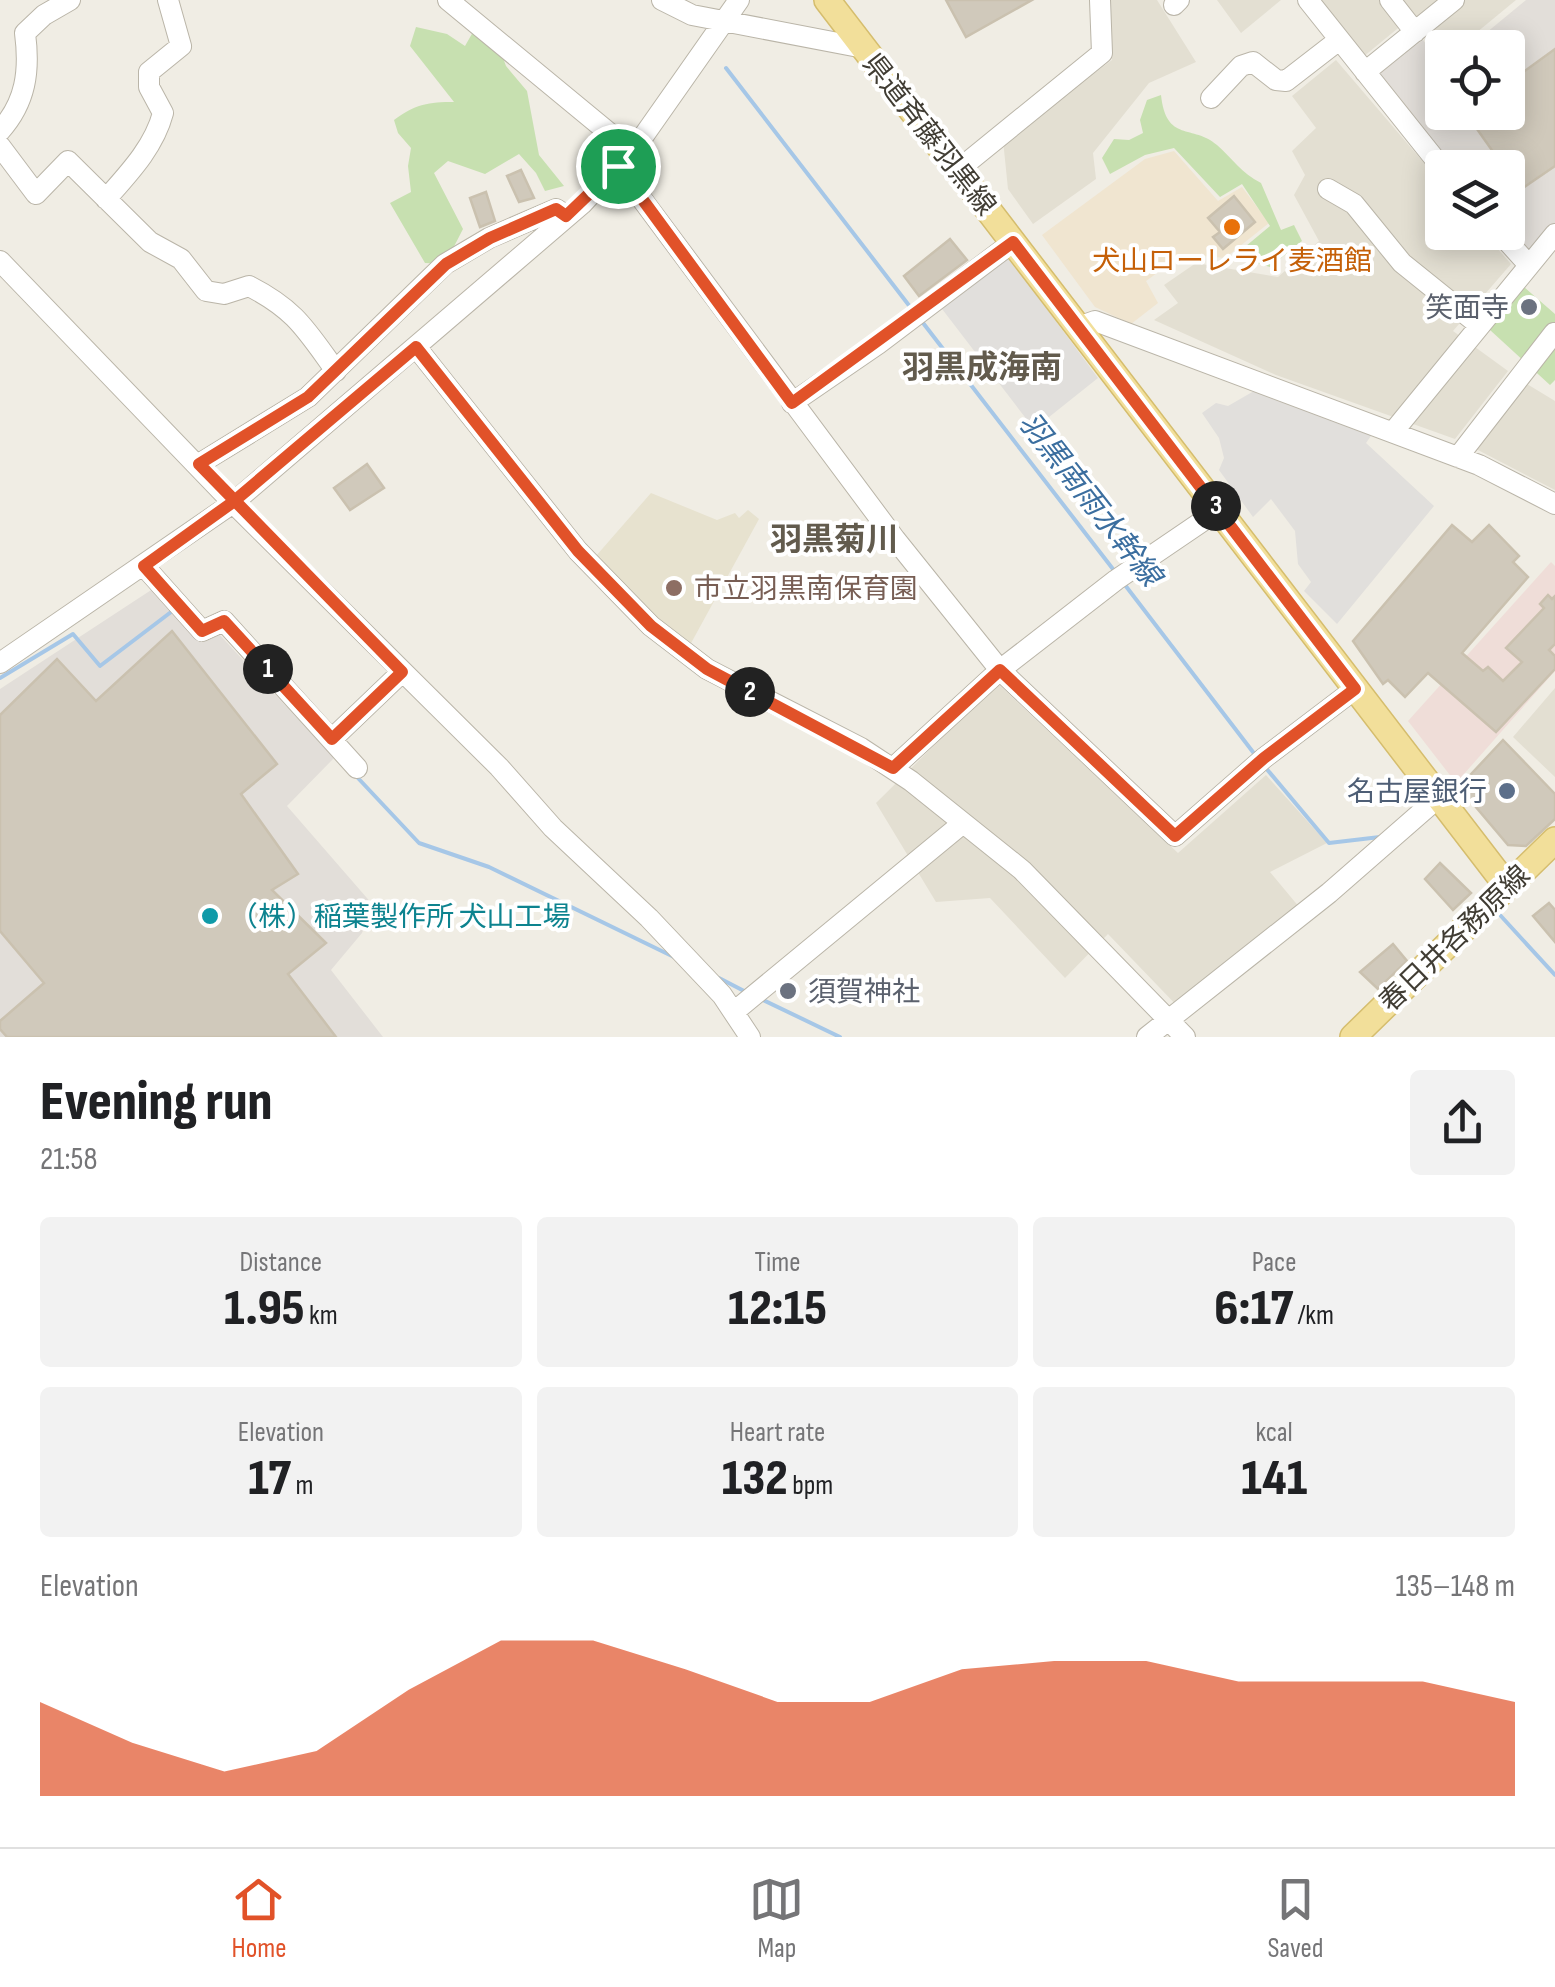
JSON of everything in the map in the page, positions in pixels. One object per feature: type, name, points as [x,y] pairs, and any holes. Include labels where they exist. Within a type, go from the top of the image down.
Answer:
[{"type":"main road","name":"県道斉藤羽黒線","points":[[827,0],[1508,886]]},
{"type":"main road","name":"春日井各務原線","points":[[1353,1037],[1555,840]]},
{"type":"street","points":[[0,132],[17,107],[26,84],[25,33],[44,15],[70,0]]},
{"type":"street","points":[[106,199],[135,166],[158,130],[162,113],[149,88],[149,72],[181,46],[168,0]]},
{"type":"street","points":[[448,0],[625,159],[792,403],[1000,670],[1175,836],[1260,762],[1355,689]]},
{"type":"street","points":[[662,0],[692,16],[864,48]]},
{"type":"street","points":[[0,663],[233,502],[566,216],[625,159],[740,0]]},
{"type":"street","points":[[958,170],[1102,53],[1100,0]]},
{"type":"street","points":[[1308,0],[1428,150]]},
{"type":"street","points":[[1390,0],[1415,32]]},
{"type":"street","points":[[1365,72],[1454,0]]},
{"type":"street","points":[[1211,98],[1240,66],[1253,62],[1276,80],[1286,81],[1339,40]]},
{"type":"street","points":[[0,146],[36,194],[68,161],[150,242],[181,259],[206,291],[224,294],[249,286],[283,304],[336,372]]},
{"type":"street","points":[[1328,189],[1354,204],[1402,263],[1479,325]]},
{"type":"street","points":[[199,464],[308,397],[446,264],[490,238],[556,209],[566,216]]},
{"type":"street","points":[[1393,432],[1527,263],[1555,234]]},
{"type":"street","points":[[792,403],[1013,242]]},
{"type":"street","points":[[1516,250],[1527,263]]},
{"type":"street","points":[[0,261],[233,502],[499,767],[553,828],[649,918],[735,1011],[750,1037]]},
{"type":"street","points":[[1078,327],[1094,321],[1458,457],[1555,504]]},
{"type":"street","points":[[1458,457],[1554,333]]},
{"type":"street","points":[[416,347],[578,551],[651,626],[707,669],[893,768],[1022,870],[1185,1037]]},
{"type":"street","points":[[893,768],[1000,670],[1120,577],[1219,510]]},
{"type":"street","points":[[144,566],[202,631],[224,621],[357,768]]},
{"type":"street","points":[[332,739],[402,672]]},
{"type":"street","points":[[1147,1037],[1329,893],[1439,797]]},
{"type":"street","points":[[735,1011],[963,822]]},
{"type":"shaded area","points":[[1110,0],[1157,0],[1196,62],[1149,83],[1093,153],[1096,179],[1033,224],[1008,189],[1003,140],[1112,60]]},
{"type":"shaded area","points":[[1217,0],[1281,0],[1241,33]]},
{"type":"shaded area","points":[[1319,0],[1516,0],[1480,30],[1425,30],[1414,15],[1363,57]]},
{"type":"shaded area","points":[[1526,0],[1555,0],[1555,227],[1534,249],[1525,250],[1525,150],[1437,150],[1379,71],[1423,40],[1425,130],[1525,130],[1525,30],[1490,30]]},
{"type":"shaded area","points":[[1336,60],[1425,164],[1425,250],[1499,250],[1511,264],[1453,331],[1508,371],[1455,439],[1276,375],[1154,320],[1178,303],[1164,285],[1196,263],[1278,277],[1319,241],[1294,195],[1305,175],[1292,151],[1316,128],[1292,96]]},
{"type":"shaded area","points":[[1174,151],[1218,201],[1242,187],[1269,223],[1225,258],[1183,254],[1146,281],[1158,303],[1131,324],[1095,307],[1042,235],[1145,159]]},
{"type":"shaded area","points":[[1007,255],[1098,378],[1034,429],[939,305]]},
{"type":"shaded area","points":[[1527,384],[1555,401],[1555,490],[1476,449]]},
{"type":"shaded area","points":[[1254,391],[1373,433],[1366,443],[1434,506],[1337,624],[1304,591],[1311,582],[1298,564],[1295,531],[1271,499],[1253,517],[1219,470],[1224,458],[1219,438],[1202,413],[1216,403],[1228,406]]},
{"type":"shaded area","name":"市立羽黒南保育園","points":[[651,493],[717,520],[735,513],[739,518],[748,510],[759,519],[690,645],[659,620],[596,556]]},
{"type":"shaded area","points":[[1551,562],[1555,566],[1555,671],[1456,783],[1408,721]]},
{"type":"shaded area","points":[[168,579],[334,758],[287,806],[373,905],[362,933],[331,970],[383,1037],[0,1037],[0,689]]},
{"type":"shaded area","points":[[997,683],[1178,853],[1266,775],[1327,843],[1270,872],[1305,914],[1183,1012],[1108,934],[1065,978],[990,898],[936,902],[876,803]]},
{"type":"shaded area","points":[[1555,688],[1555,777],[1513,737]]},
{"type":"green space","points":[[477,25],[495,36],[506,66],[527,91],[539,155],[564,186],[545,191],[519,154],[485,174],[448,161],[434,173],[463,229],[445,264],[425,263],[390,203],[411,192],[411,148],[398,133],[394,120],[422,105],[454,102],[410,46],[416,27],[447,34],[465,46]]},
{"type":"green space","points":[[1161,95],[1168,120],[1217,145],[1261,183],[1281,230],[1294,225],[1302,241],[1270,267],[1234,256],[1270,226],[1242,184],[1220,197],[1174,148],[1145,155],[1110,174],[1102,158],[1114,139],[1129,140],[1143,133],[1140,120],[1147,100]]},
{"type":"green space","name":"笑面寺","points":[[1524,287],[1555,314],[1555,380],[1550,385],[1490,330]]},
{"type":"building","points":[[946,0],[1032,0],[966,37]]},
{"type":"building","points":[[1555,49],[1555,166],[1525,187],[1525,150],[1492,150],[1478,130],[1525,130],[1525,71]]},
{"type":"building","points":[[521,170],[534,198],[519,202],[507,176]]},
{"type":"building","points":[[486,192],[495,221],[480,227],[470,198]]},
{"type":"building","name":"犬山ローレライ麦酒館","points":[[1234,196],[1255,222],[1223,249],[1213,237],[1220,232],[1208,218]]},
{"type":"building","points":[[950,239],[967,260],[919,296],[904,276]]},
{"type":"building","points":[[367,464],[384,488],[350,510],[334,488]]},
{"type":"building","points":[[1452,525],[1472,542],[1489,525],[1519,556],[1513,562],[1528,577],[1462,653],[1483,671],[1488,667],[1503,681],[1522,662],[1506,648],[1544,608],[1540,604],[1548,595],[1552,599],[1555,596],[1555,644],[1549,650],[1555,656],[1555,669],[1496,732],[1428,673],[1405,697],[1388,680],[1383,684],[1353,641]]},
{"type":"building","points":[[172,631],[277,764],[241,794],[298,874],[272,890],[326,943],[288,974],[336,1037],[7,1037],[0,1029],[0,1021],[44,983],[0,931],[0,715],[57,659],[96,701]]},
{"type":"building","name":"名古屋銀行","points":[[1503,740],[1555,794],[1555,819],[1526,846],[1508,845],[1459,787]]},
{"type":"building","points":[[1440,863],[1471,893],[1453,910],[1425,879]]},
{"type":"building","points":[[1549,903],[1555,910],[1555,942],[1533,916]]},
{"type":"building","points":[[1393,944],[1407,961],[1378,989],[1360,972]]},
{"type":"waterway","name":"羽黒南雨水幹線","points":[[726,68],[911,308]]},
{"type":"waterway","name":"羽黒南雨水幹線","points":[[920,319],[1116,573]]},
{"type":"waterway","name":"羽黒南雨水幹線","points":[[1125,585],[1256,756]]},
{"type":"waterway","points":[[0,678],[73,634],[100,666],[175,609]]},
{"type":"waterway","name":"羽黒南雨水幹線","points":[[1265,767],[1329,843],[1380,837]]},
{"type":"waterway","points":[[357,777],[419,843],[489,867],[674,957]]},
{"type":"waterway","name":"羽黒南雨水幹線","points":[[1500,915],[1555,975]]},
{"type":"waterway","points":[[719,978],[746,992]]},
{"type":"waterway","points":[[759,998],[840,1037]]},
{"type":"place","name":"犬山ローレライ麦酒館","points":[[1232,227]]},
{"type":"place","name":"笑面寺","points":[[1529,307]]},
{"type":"place","name":"市立羽黒南保育園","points":[[674,588]]},
{"type":"place","name":"名古屋銀行","points":[[1507,791]]},
{"type":"place","name":"（株）稲葉製作所 犬山工場","points":[[210,916]]},
{"type":"place","name":"須賀神社","points":[[788,991]]},
{"type":"district","name":"羽黒成海南","points":[[982,367]]},
{"type":"district","name":"羽黒菊川","points":[[834,539]]},
{"type":"route","points":[[618,166],[566,216],[556,209],[458,255],[308,397],[199,464],[233,502],[402,672],[332,739],[224,621],[202,631],[144,566],[233,502],[416,347],[578,551],[651,626],[707,669],[893,768],[1000,670],[1073,735],[1175,836],[1264,758],[1355,689],[1013,242],[792,403],[618,166]]}]
